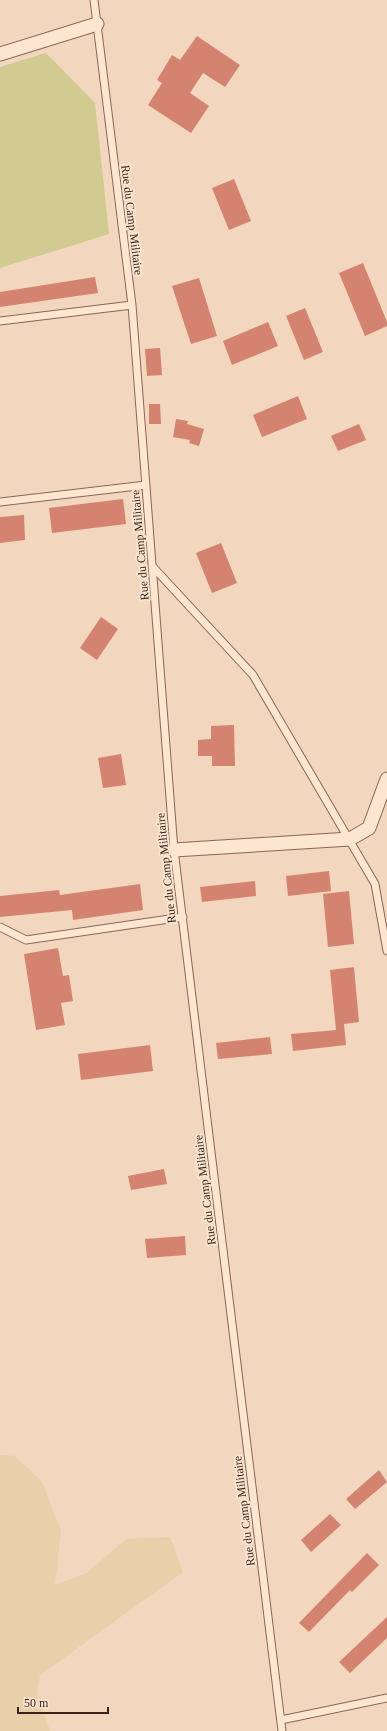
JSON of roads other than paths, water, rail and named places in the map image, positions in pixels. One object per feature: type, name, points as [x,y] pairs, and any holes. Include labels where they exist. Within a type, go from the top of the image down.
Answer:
[{"type":"street","points":[[0,54],[97,24]]},
{"type":"street","points":[[174,850],[350,839],[369,828],[387,779]]},
{"type":"lane","name":"Rue du Camp Militaire","points":[[94,0],[132,304],[174,850],[282,1731]]},
{"type":"lane","points":[[0,321],[132,304]]},
{"type":"lane","points":[[0,502],[146,484]]},
{"type":"lane","points":[[152,567],[253,675],[375,884],[387,951]]},
{"type":"lane","points":[[0,927],[26,940],[183,917]]},
{"type":"lane","points":[[281,1720],[387,1698]]}]
